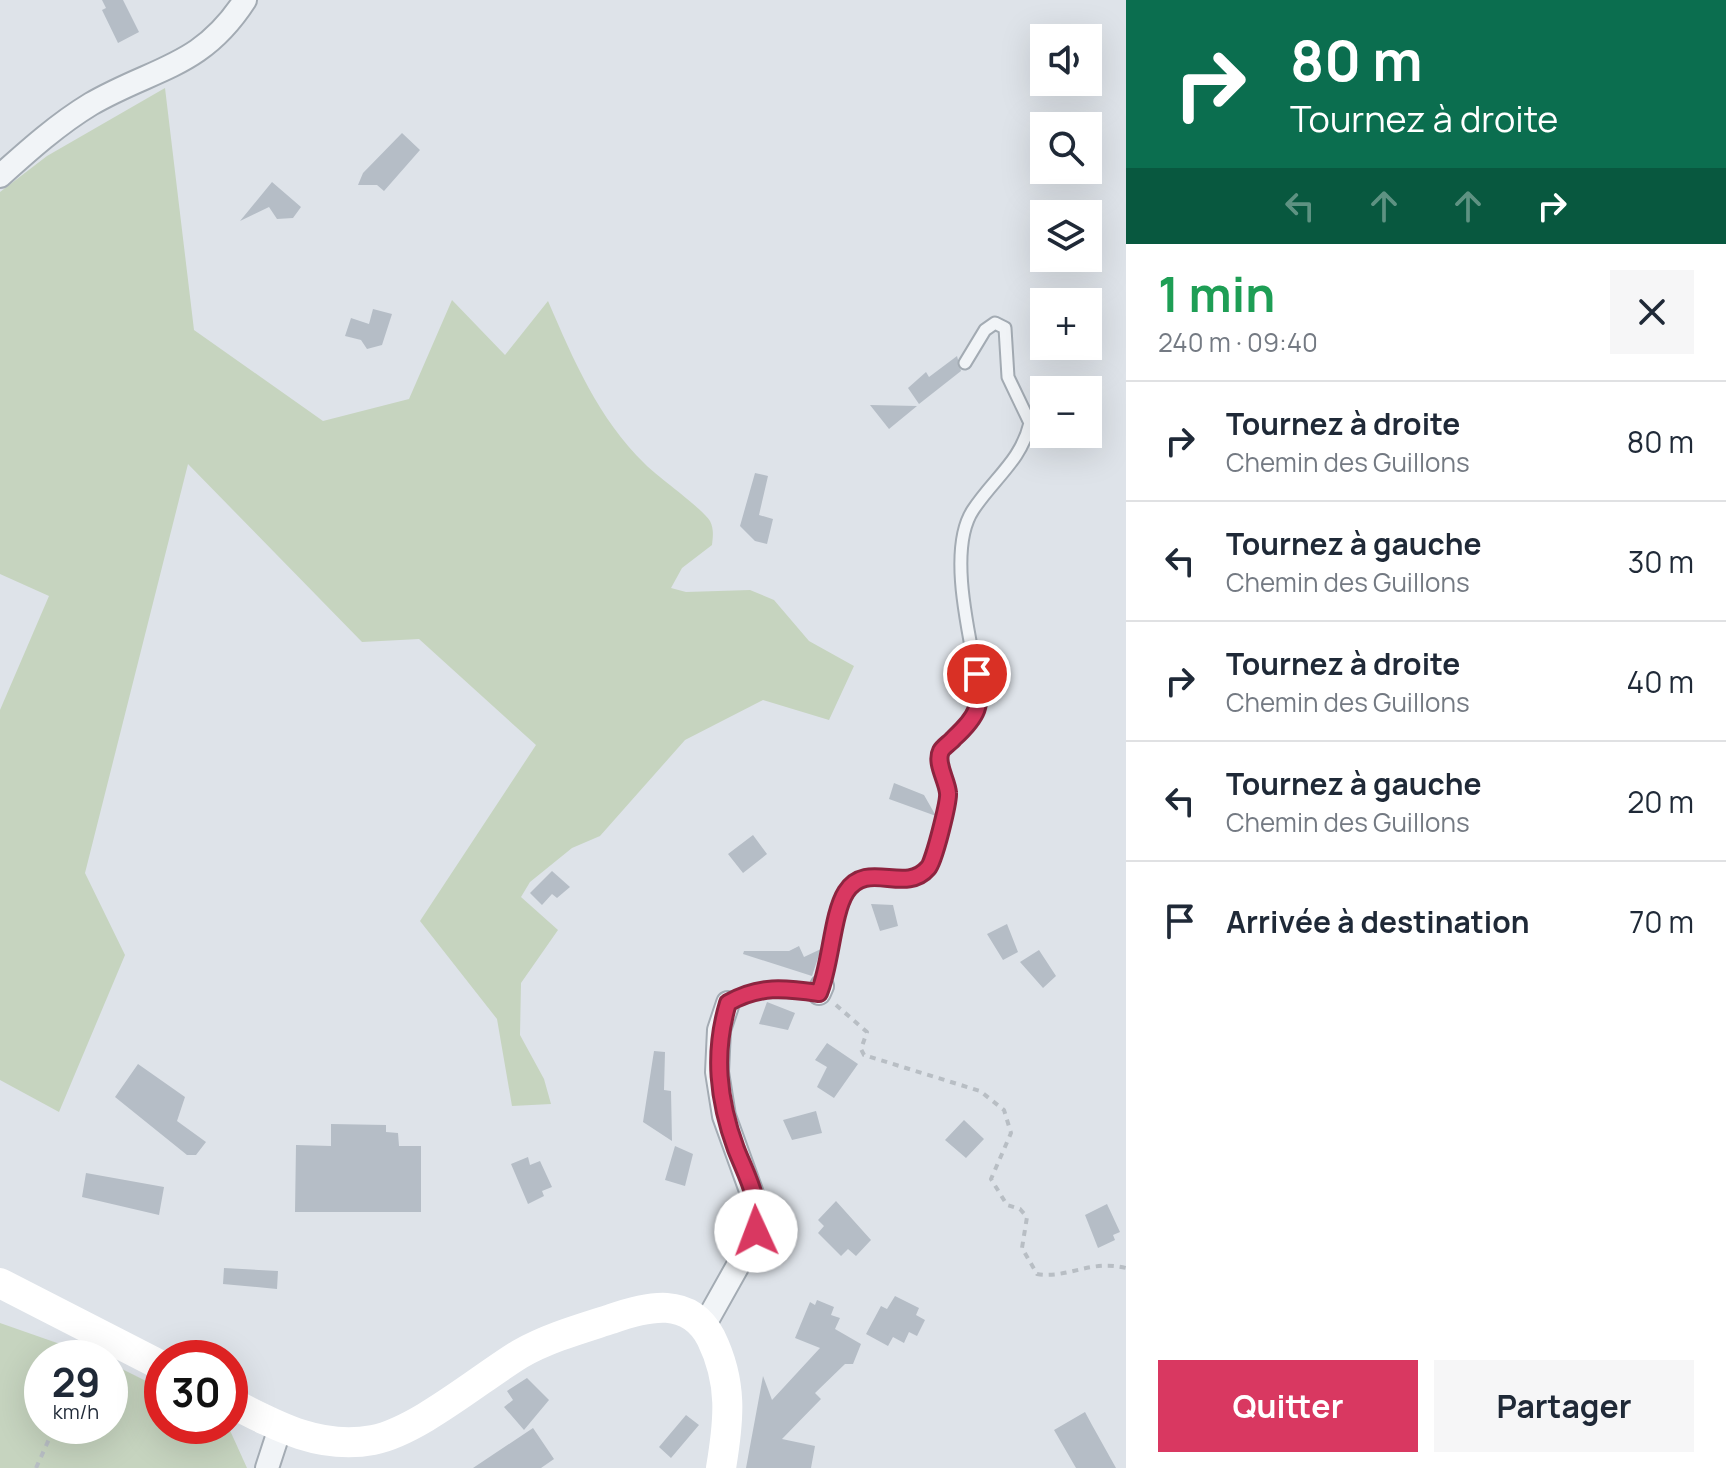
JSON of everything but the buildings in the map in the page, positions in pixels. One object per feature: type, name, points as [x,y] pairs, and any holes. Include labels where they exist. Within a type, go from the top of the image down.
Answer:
[{"type":"street","points":[[0,176],[44,137],[92,104],[202,50],[227,27],[245,0]]},
{"type":"street","points":[[704,1326],[712,1318],[750,1244],[759,1213],[724,1116],[717,1072],[719,1030],[728,1003]]},
{"type":"street","points":[[0,1283],[144,1357]]},
{"type":"street","points":[[248,1411],[311,1439],[340,1443],[375,1440],[408,1426],[537,1345],[641,1308],[664,1306],[687,1311],[704,1326],[727,1378],[729,1402],[721,1468]]},
{"type":"street","points":[[267,1468],[280,1428]]},
{"type":"lane","points":[[728,1003],[748,992],[778,987],[826,995],[845,894],[856,880],[875,875],[907,881],[927,870],[936,854],[940,822],[948,810],[948,791],[939,761],[941,751],[976,715],[981,698],[961,562],[963,531],[973,510],[1016,460],[1030,423],[1008,377],[1005,328],[995,323],[985,330],[965,363]]},
{"type":"path","points":[[826,995],[867,1032],[861,1049],[864,1055],[980,1091],[1004,1110],[1011,1133],[991,1179],[1007,1205],[1020,1209],[1027,1217],[1022,1248],[1037,1274],[1052,1276],[1092,1264],[1126,1268]]},
{"type":"path","points":[[36,1468],[47,1444]]},
{"type":"green space","points":[[165,88],[194,330],[323,421],[409,399],[452,300],[505,355],[548,301],[578,367],[614,428],[645,464],[710,521],[712,545],[682,568],[671,588],[686,592],[750,590],[774,600],[809,641],[854,666],[829,720],[763,700],[685,740],[600,836],[572,848],[530,882],[521,897],[558,930],[521,983],[520,1035],[544,1079],[551,1104],[512,1106],[497,1019],[420,921],[536,745],[419,639],[362,642],[188,464],[85,873],[125,955],[59,1112],[0,1080],[0,710],[49,596],[0,574],[0,192],[47,156]]},
{"type":"green space","points":[[0,1323],[49,1340],[24,1340],[24,1444],[128,1444],[128,1372],[144,1380],[144,1444],[236,1444],[247,1468],[0,1468]]},
{"type":"route","points":[[756,1231],[759,1213],[754,1191],[724,1116],[717,1072],[719,1030],[728,1003],[748,992],[778,987],[819,993],[845,894],[856,880],[875,875],[907,881],[927,870],[936,854],[940,822],[948,810],[948,791],[939,761],[941,751],[976,715],[981,698],[977,674]]}]
